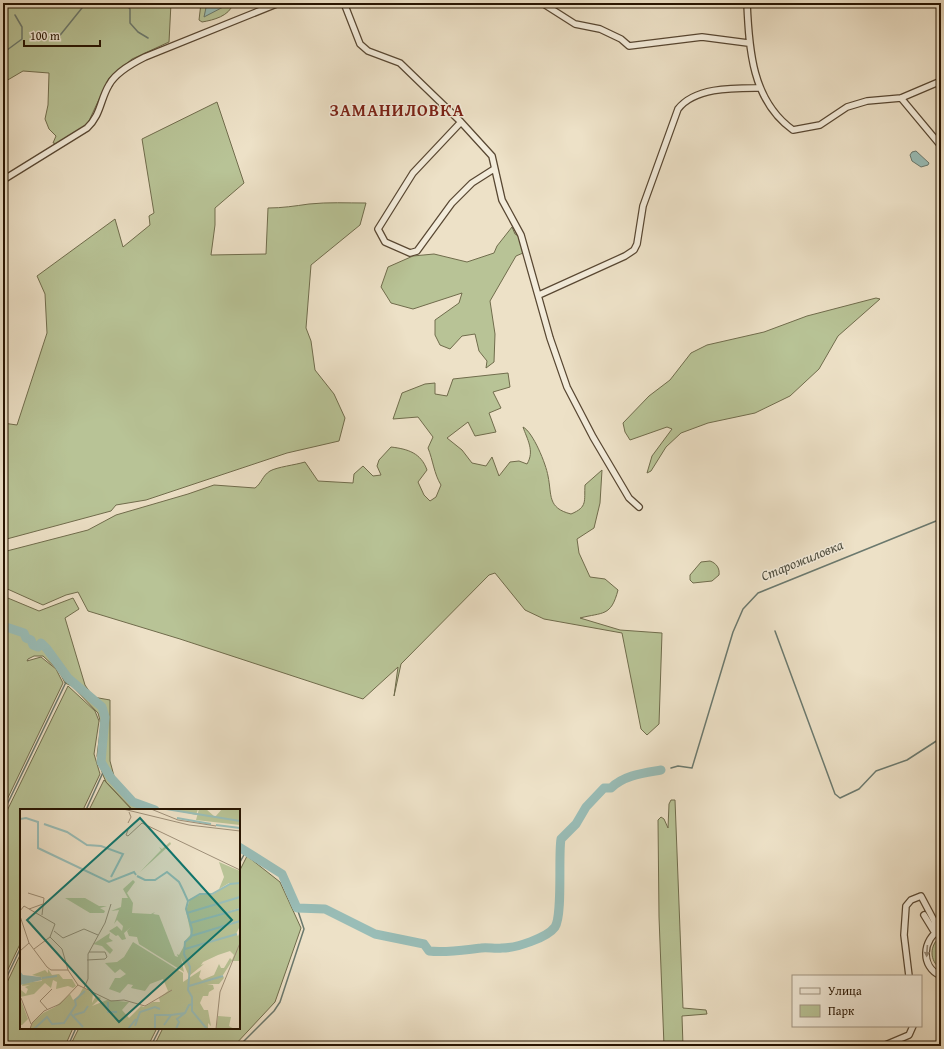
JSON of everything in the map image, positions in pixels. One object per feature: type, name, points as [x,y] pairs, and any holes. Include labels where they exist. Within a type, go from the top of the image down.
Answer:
[{"type":"street","points":[[3,180],[87,128],[97,116],[108,86],[112,80],[132,64],[145,56],[278,3]]},
{"type":"street","points":[[344,3],[360,44],[368,51],[400,63],[461,122],[492,156],[502,200],[522,235],[550,338],[567,387],[593,437],[629,498],[639,507]]},
{"type":"street","points":[[542,3],[575,24],[600,28],[621,39],[632,47],[702,37],[748,43]]},
{"type":"street","points":[[747,3],[748,43],[759,88],[783,122],[793,130],[820,125],[847,107],[867,101],[901,98],[941,81]]},
{"type":"street","points":[[539,295],[625,256],[634,250],[637,244],[646,198],[678,109],[682,104],[706,92],[740,88],[759,88]]},
{"type":"street","points":[[901,98],[941,146]]},
{"type":"street","points":[[461,122],[413,173],[385,216],[378,229],[384,242],[410,253],[417,251],[452,203],[472,183],[494,169]]},
{"type":"street","points":[[908,975],[904,911],[911,900],[921,896],[938,931]]},
{"type":"street","points":[[924,915],[938,931]]},
{"type":"street","points":[[938,931],[927,945],[926,958],[933,970],[941,976]]},
{"type":"street","points":[[883,1046],[909,1035],[913,1027]]},
{"type":"green space","points":[[3,3],[171,3],[169,42],[132,59],[109,78],[87,125],[58,144],[53,143],[56,136],[49,129],[45,119],[48,105],[49,73],[23,71],[6,81],[3,80]]},
{"type":"green space","points":[[201,3],[233,4],[225,14],[216,19],[202,22],[199,20]]},
{"type":"green space","points":[[217,102],[244,183],[215,208],[215,225],[211,255],[266,254],[268,208],[323,203],[366,203],[360,225],[311,265],[306,328],[311,341],[315,370],[334,394],[345,418],[339,441],[287,453],[146,500],[116,505],[111,511],[3,540],[3,423],[17,425],[47,333],[45,294],[37,276],[115,219],[123,247],[150,225],[149,216],[154,213],[142,139]]},
{"type":"green space","points":[[512,227],[515,234],[519,236],[523,253],[516,256],[490,301],[495,334],[494,362],[486,368],[487,361],[479,351],[475,334],[462,336],[450,349],[440,345],[435,335],[435,320],[459,303],[462,293],[413,309],[391,303],[381,287],[388,267],[413,256],[434,254],[467,262],[494,253],[497,246]]},
{"type":"green space","points":[[876,298],[880,299],[838,336],[819,369],[790,396],[755,413],[708,423],[681,433],[666,447],[651,471],[647,473],[652,456],[672,429],[667,427],[630,440],[625,432],[623,423],[649,396],[670,380],[691,353],[707,345],[764,332],[807,316]]},
{"type":"green space","points":[[508,373],[510,387],[493,392],[501,408],[489,413],[496,432],[475,436],[468,422],[447,438],[462,450],[472,463],[486,466],[492,457],[499,476],[510,462],[519,461],[527,464],[530,450],[523,427],[531,435],[542,457],[547,471],[554,504],[563,511],[571,514],[583,506],[585,499],[585,485],[602,470],[600,503],[594,528],[577,539],[579,553],[590,577],[605,579],[618,590],[612,605],[605,612],[580,618],[620,630],[662,633],[659,724],[647,735],[641,729],[622,633],[544,619],[525,610],[495,573],[489,575],[401,664],[394,696],[398,667],[363,699],[180,639],[88,611],[78,592],[66,595],[43,605],[3,587],[3,552],[88,530],[116,515],[214,485],[255,488],[270,471],[305,462],[318,481],[353,483],[354,474],[363,466],[373,476],[381,475],[377,466],[379,460],[391,447],[403,449],[413,453],[424,464],[427,470],[418,482],[424,495],[430,501],[436,497],[441,485],[428,448],[433,437],[418,417],[393,419],[402,393],[425,384],[435,383],[435,394],[447,396],[453,379]]},
{"type":"green space","points":[[710,561],[717,566],[719,575],[712,581],[693,583],[690,580],[690,575],[701,562]]},
{"type":"green space","points":[[3,596],[39,611],[73,598],[79,609],[65,618],[85,685],[93,697],[110,700],[110,761],[114,776],[135,800],[159,809],[132,809],[106,782],[97,756],[101,724],[98,713],[72,686],[65,683],[59,671],[43,656],[34,656],[27,661],[41,657],[56,669],[63,683],[3,808],[3,646],[6,636],[3,635]]},
{"type":"green space","points":[[68,686],[95,711],[99,721],[94,754],[100,774],[83,809],[20,809],[20,944],[3,980],[3,819]]},
{"type":"green space","points":[[104,780],[131,809],[90,809]]},
{"type":"green space","points":[[671,800],[675,800],[683,1008],[706,1010],[707,1014],[682,1016],[683,1046],[664,1046],[659,917],[658,820],[661,817],[664,819],[668,828],[669,804]]},
{"type":"green space","points":[[247,856],[280,882],[301,928],[275,1002],[234,1046],[154,1046],[162,1029],[240,1029],[240,870]]},
{"type":"green space","points":[[941,936],[941,969],[934,962],[932,953],[934,944]]},
{"type":"green space","points":[[20,955],[20,1029],[73,1029],[65,1046],[3,1046],[3,991]]},
{"type":"green space","points":[[78,1029],[156,1029],[148,1046],[70,1046]]},
{"type":"water","points":[[207,3],[229,3],[229,4],[204,17]]},
{"type":"water","points":[[916,151],[929,163],[928,165],[921,167],[912,161],[910,155],[912,152]]},
{"type":"waterway","points":[[57,39],[86,3]]},
{"type":"waterway","points":[[125,3],[130,9],[130,23],[138,32],[148,38]]},
{"type":"waterway","points":[[3,53],[22,39],[22,27],[15,15]]},
{"type":"waterway","name":"Старожиловка","points":[[671,768],[678,766],[692,768],[733,632],[743,609],[758,593],[941,519]]},
{"type":"waterway","name":"Старожиловка","points":[[3,626],[24,633],[26,638],[31,640],[33,645],[38,647],[41,643],[68,678],[102,707],[105,717],[101,762],[111,778],[133,802],[152,809]]},
{"type":"waterway","points":[[775,631],[835,794],[840,798],[859,789],[876,771],[907,760],[941,738]]},
{"type":"waterway","points":[[3,813],[68,678]]},
{"type":"waterway","points":[[86,809],[105,768]]},
{"type":"waterway","name":"Старожиловка","points":[[240,848],[282,874],[297,908],[325,909],[375,934],[424,944],[429,951],[435,952],[484,948],[508,948],[531,942],[545,935],[555,927],[559,911],[560,898],[561,839],[576,824],[586,807],[604,788],[611,788],[622,780],[634,775],[661,770]]},
{"type":"waterway","points":[[240,862],[246,851]]},
{"type":"waterway","points":[[239,1046],[274,1011],[280,1002],[304,929],[297,908]]},
{"type":"waterway","points":[[3,985],[20,949]]},
{"type":"waterway","points":[[68,1046],[76,1029]]},
{"type":"waterway","points":[[151,1046],[160,1029]]},
{"type":"district","name":"ЗАМАНИЛОВКА","points":[[397,109]]}]
